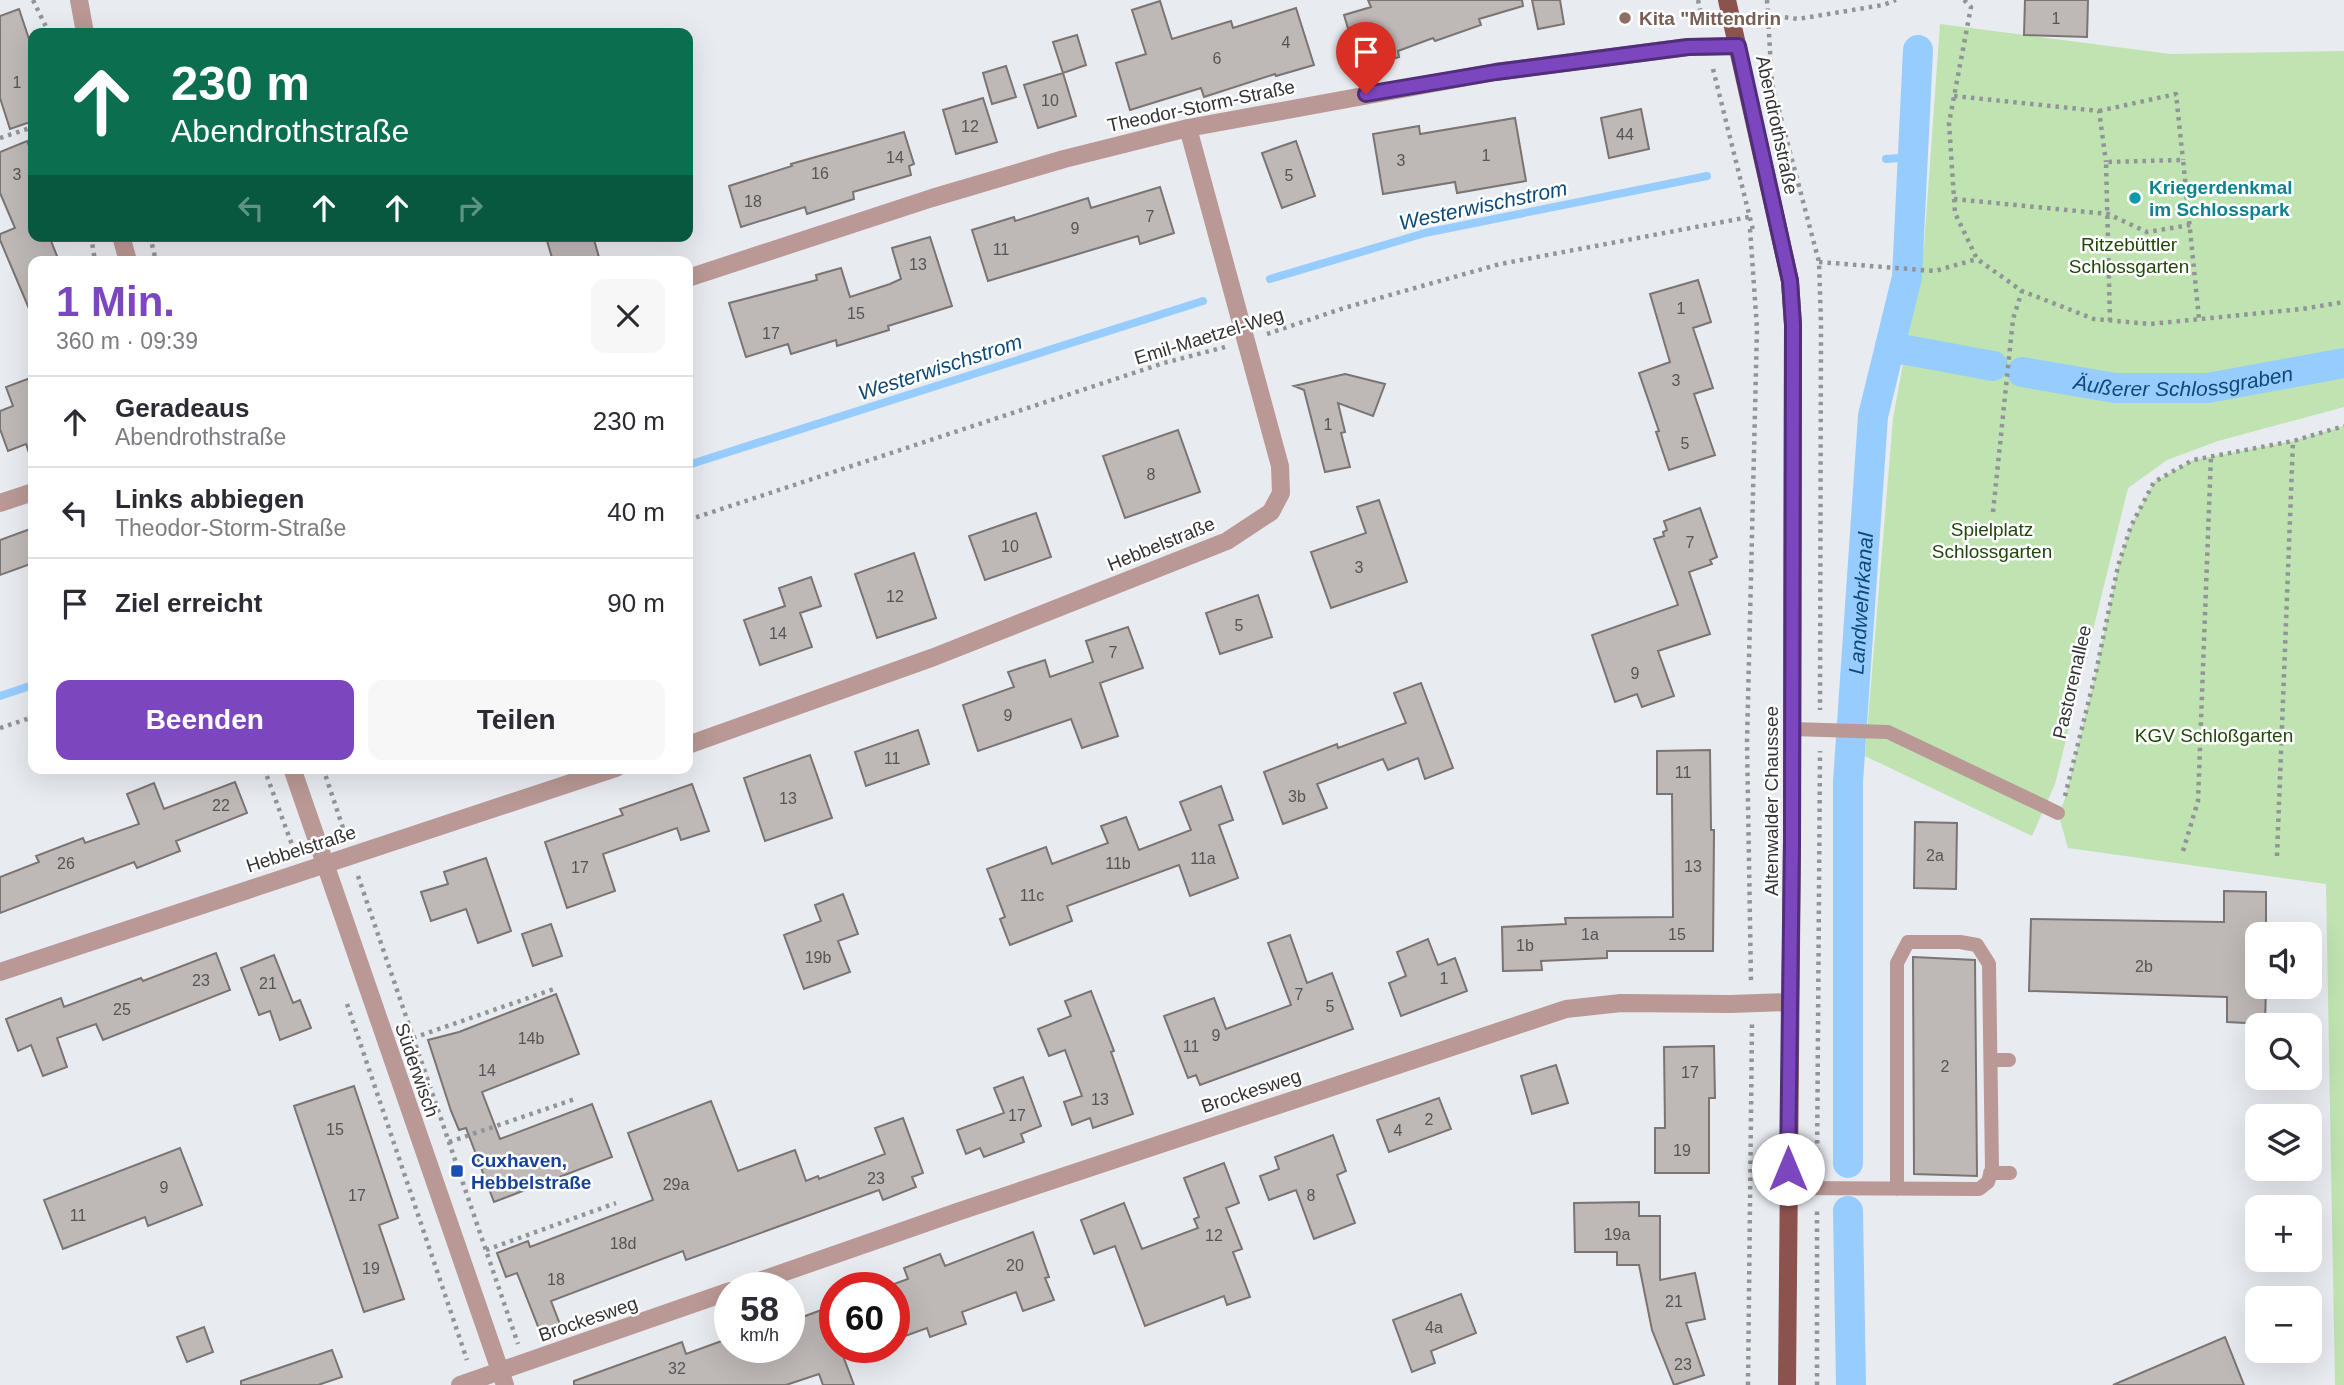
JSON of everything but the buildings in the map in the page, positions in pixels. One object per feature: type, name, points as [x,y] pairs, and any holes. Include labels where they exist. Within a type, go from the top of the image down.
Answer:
[{"type":"main road","name":"Abendrothstraße","points":[[1727,0],[1776,219]]},
{"type":"main road","name":"Altenwalder Chaussee","points":[[1776,219],[1790,281],[1793,325],[1787,1385]]},
{"type":"street","points":[[79,0],[84,28]]},
{"type":"street","name":"Theodor-Storm-Straße","points":[[693,276],[932,198],[1064,159],[1188,128],[1496,72],[1708,46],[1738,46]]},
{"type":"street","name":"Hebbelstraße","points":[[693,743],[934,657],[1227,541],[1271,512],[1281,493],[1280,466],[1188,128]]},
{"type":"street","points":[[0,503],[28,494]]},
{"type":"street","name":"Süderwisch","points":[[294,774],[503,1378]]},
{"type":"street","name":"Hebbelstraße","points":[[0,972],[598,774]]},
{"type":"street","name":"Brockesweg","points":[[785,1272],[1566,1009],[1621,1003],[1790,1002]]},
{"type":"street","name":"Brockesweg","points":[[467,1383],[503,1378],[524,1363],[714,1297]]},
{"type":"lane","points":[[1792,729],[1888,732],[2058,813]]},
{"type":"lane","points":[[1788,1188],[1979,1189],[1989,1182],[1989,964],[1977,945],[1960,942],[1908,942],[1897,963],[1897,1188]]},
{"type":"lane","points":[[1991,1060],[2010,1060]]},
{"type":"lane","points":[[1990,1173],[2010,1173]]},
{"type":"path","points":[[33,0],[47,28]]},
{"type":"path","points":[[1698,0],[1749,217],[1757,328],[1747,742],[1752,1004],[1748,1385]]},
{"type":"path","points":[[1767,0],[1772,84],[1819,262],[1826,730],[1816,1385]]},
{"type":"path","points":[[1768,15],[1798,19],[1883,5],[1896,0]]},
{"type":"path","points":[[1964,0],[1971,7],[1949,123],[1955,213],[1977,259],[2022,291],[2094,319],[2110,321],[2150,324],[2302,309],[2344,302]]},
{"type":"path","points":[[1954,96],[2099,111],[2176,94],[2199,319]]},
{"type":"path","points":[[2099,111],[2106,162],[2110,321]]},
{"type":"path","points":[[0,138],[28,129]]},
{"type":"path","points":[[2106,162],[2183,160]]},
{"type":"path","points":[[1954,199],[2108,214],[2147,232],[2190,225]]},
{"type":"path","name":"Emil-Maetzel-Weg","points":[[693,518],[1164,363],[1245,341],[1345,308],[1500,264],[1749,217]]},
{"type":"path","points":[[1819,262],[1935,271],[1977,259]]},
{"type":"path","points":[[1993,512],[2012,319],[2022,291]]},
{"type":"path","name":"Pastorenallee","points":[[2058,813],[2064,802],[2096,672],[2118,566],[2131,526],[2154,482],[2193,460],[2293,440],[2344,426]]},
{"type":"path","points":[[2277,856],[2293,440]]},
{"type":"path","points":[[2183,850],[2198,801],[2211,455]]},
{"type":"path","points":[[0,727],[28,719]]},
{"type":"path","points":[[266,774],[301,871]]},
{"type":"path","points":[[325,774],[368,908],[524,1363]]},
{"type":"path","points":[[413,1038],[557,988]]},
{"type":"path","points":[[343,993],[467,1383]]},
{"type":"path","points":[[449,1142],[575,1099]]},
{"type":"path","points":[[486,1250],[617,1203]]},
{"type":"green space","name":"Ritzebüttler Schlossgarten","points":[[1940,24],[2170,54],[2344,51],[2344,407],[2218,441],[2167,460],[2128,488],[2055,784],[2032,836],[1865,756],[1893,419],[1924,246]]},
{"type":"green space","name":"KGV Schloßgarten","points":[[2344,426],[2344,1385],[2335,1385],[2326,884],[2068,848],[2058,813],[2064,802],[2096,672],[2118,566],[2131,526],[2154,482],[2193,460],[2293,441]]},
{"type":"waterway","name":"Landwehrkanal","points":[[1848,1163],[1848,782],[1873,416],[1907,277],[1918,50]]},
{"type":"waterway","name":"Westerwischstrom","points":[[1886,159],[1913,157]]},
{"type":"waterway","name":"Westerwischstrom","points":[[1270,279],[1425,233],[1707,176]]},
{"type":"waterway","name":"Westerwischstrom","points":[[693,463],[1203,301]]},
{"type":"waterway","name":"Äußerer Schlossgraben","points":[[1890,347],[1993,366]]},
{"type":"waterway","name":"Äußerer Schlossgraben","points":[[2022,372],[2115,388],[2208,388],[2344,363]]},
{"type":"waterway","name":"Westerwischstrom","points":[[0,696],[28,687]]},
{"type":"waterway","name":"Landwehrkanal","points":[[1848,1211],[1851,1385]]},
{"type":"place","name":"Kita \"Mittendrin","points":[[1625,18]]},
{"type":"place","name":"Kriegerdenkmal im Schlosspark","points":[[2135,198]]},
{"type":"place","name":"Cuxhaven, Hebbelstraße","points":[[457,1171]]},
{"type":"route","points":[[1366,94],[1496,72],[1688,47],[1738,46],[1790,281],[1793,325],[1788,1169]]},
{"type":"park label","name":"Spielplatz Schlossgarten","points":[[1992,540]]}]
